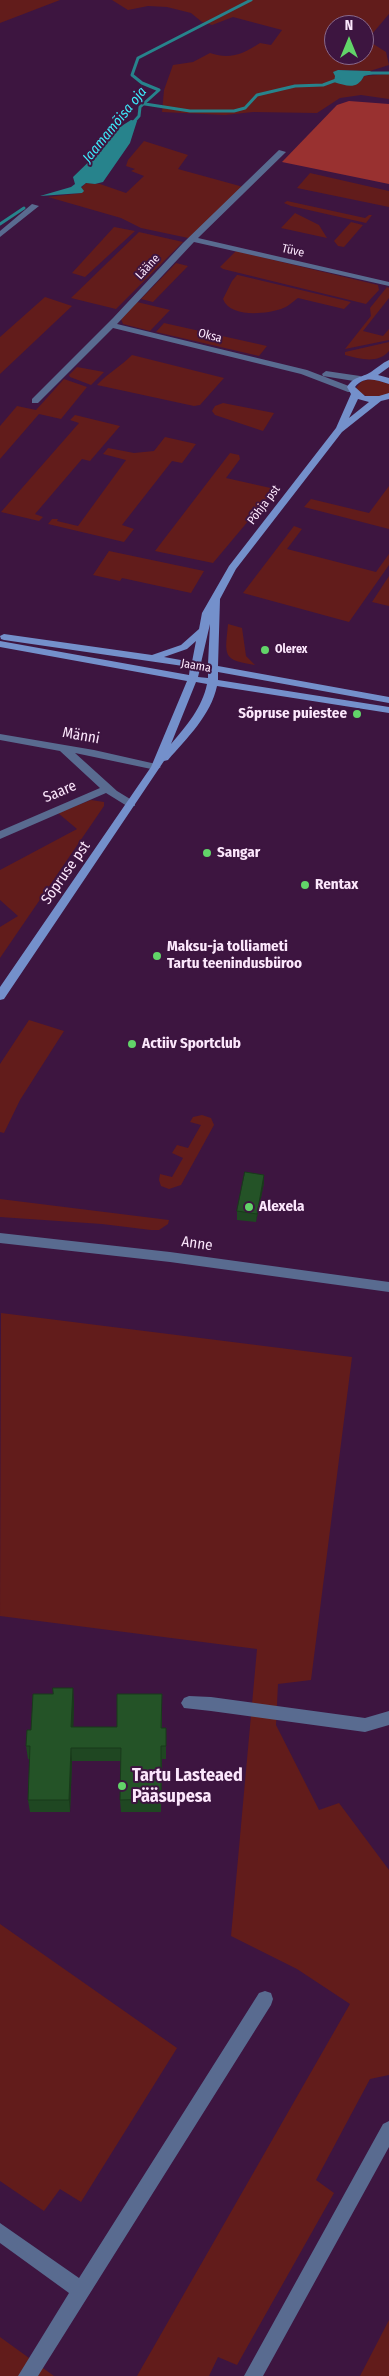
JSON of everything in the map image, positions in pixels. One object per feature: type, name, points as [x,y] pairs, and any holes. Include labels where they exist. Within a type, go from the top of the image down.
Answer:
[{"type":"main road","points":[[370,377],[389,363]]},
{"type":"main road","points":[[360,379],[370,377],[389,381]]},
{"type":"main road","name":"Põhja pst","points":[[339,430],[353,392],[352,385],[360,379]]},
{"type":"main road","points":[[353,392],[365,399],[385,398]]},
{"type":"main road","name":"Põhja pst","points":[[196,665],[201,631],[207,613],[238,561],[297,482],[339,430],[385,398]]},
{"type":"main road","points":[[214,669],[215,599]]},
{"type":"main road","points":[[148,657],[180,649],[201,631]]},
{"type":"main road","name":"Jaama","points":[[0,636],[148,657],[389,700]]},
{"type":"main road","name":"Jaama","points":[[0,644],[214,682],[389,710]]},
{"type":"main road","name":"Sõpruse pst","points":[[156,767],[193,678],[196,665]]},
{"type":"main road","name":"Sõpruse pst","points":[[0,996],[156,767],[191,727],[209,700],[214,682],[214,669]]},
{"type":"street","name":"Lääne","points":[[35,401],[193,239],[282,152]]},
{"type":"street","points":[[0,235],[35,206]]},
{"type":"street","name":"Tüve","points":[[193,239],[389,284]]},
{"type":"street","name":"Oksa","points":[[111,325],[304,372],[360,379]]},
{"type":"street","name":"Oksa","points":[[304,372],[353,392]]},
{"type":"street","name":"Männi","points":[[0,737],[94,753],[156,767]]},
{"type":"street","points":[[61,748],[84,765],[116,798],[131,804]]},
{"type":"street","points":[[84,765],[94,753]]},
{"type":"street","name":"Saare","points":[[0,835],[107,789]]},
{"type":"street","name":"Anne","points":[[0,1238],[170,1257],[389,1287]]},
{"type":"street","points":[[189,1703],[211,1704],[365,1725],[389,1718]]},
{"type":"street","points":[[27,2376],[265,1999]]},
{"type":"street","points":[[253,2376],[389,2130]]},
{"type":"street","points":[[0,2232],[81,2290]]},
{"type":"shaded area","points":[[0,0],[60,0],[0,23]]},
{"type":"shaded area","points":[[112,0],[389,0],[389,14],[374,32],[374,15],[324,15],[324,65],[374,65],[374,44],[386,52],[389,65],[370,71],[338,70],[362,80],[364,76],[389,74],[389,99],[361,95],[340,98],[317,113],[253,112],[225,115],[162,112],[164,90],[173,65],[193,62],[210,53],[230,56],[242,53],[260,43],[271,45],[282,30],[233,17],[212,25],[202,22],[191,13],[167,7],[148,6],[128,10]]},
{"type":"shaded area","points":[[338,70],[370,71],[373,74],[364,76],[355,85],[347,86],[334,82],[335,76],[333,72]]},
{"type":"shaded area","points":[[349,101],[389,104],[389,184],[282,162],[337,105]]},
{"type":"shaded area","points":[[131,120],[137,121],[130,143],[103,182],[95,184],[86,183],[81,187],[84,191],[82,193],[40,196],[71,187],[75,184],[73,177],[103,148],[120,127]]},
{"type":"shaded area","points":[[144,141],[188,155],[178,169],[247,188],[193,239],[141,228],[121,218],[48,197],[82,193],[81,188],[86,183],[100,184],[126,193],[144,176],[131,171],[135,169],[126,166],[128,160]]},
{"type":"shaded area","points":[[310,173],[389,191],[389,207],[297,188]]},
{"type":"shaded area","points":[[287,201],[365,218],[372,215],[366,223],[291,206],[284,203]]},
{"type":"shaded area","points":[[295,213],[319,225],[327,238],[281,228]]},
{"type":"shaded area","points":[[351,222],[363,225],[344,247],[338,246],[334,241]]},
{"type":"shaded area","points":[[114,227],[135,231],[85,277],[72,273]]},
{"type":"shaded area","points":[[139,232],[183,242],[116,309],[71,298]]},
{"type":"shaded area","points":[[236,251],[378,285],[379,290],[366,304],[220,267]]},
{"type":"shaded area","points":[[176,263],[188,266],[153,302],[141,299]]},
{"type":"shaded area","points":[[237,275],[351,302],[344,309],[298,298],[286,307],[274,311],[258,313],[240,312],[227,305],[223,299]]},
{"type":"shaded area","points":[[387,287],[389,288],[389,298],[363,331],[383,336],[389,329],[389,340],[345,349],[371,316],[370,308]]},
{"type":"shaded area","points":[[45,297],[72,306],[0,374],[0,337]]},
{"type":"shaded area","points":[[137,302],[170,310],[150,331],[123,324],[121,319]]},
{"type":"shaded area","points":[[164,323],[267,346],[259,356],[156,332]]},
{"type":"shaded area","points":[[389,342],[389,351],[380,358],[368,359],[345,355],[345,352]]},
{"type":"shaded area","points":[[132,355],[224,378],[200,405],[194,406],[97,385]]},
{"type":"shaded area","points":[[77,367],[104,372],[91,385],[70,377],[69,375]]},
{"type":"shaded area","points":[[64,379],[87,387],[61,419],[39,414],[0,459],[0,426],[17,406],[36,410]]},
{"type":"shaded area","points":[[373,379],[389,384],[389,394],[371,397],[355,389],[362,381]]},
{"type":"shaded area","points":[[223,403],[274,413],[263,431],[215,415],[212,411],[215,406]]},
{"type":"shaded area","points":[[75,415],[120,426],[90,461],[82,459],[35,514],[43,517],[39,521],[1,512],[79,423],[70,420]]},
{"type":"shaded area","points":[[165,437],[196,444],[182,463],[172,461],[122,525],[134,529],[124,542],[48,524],[52,519],[58,519],[57,521],[78,526],[126,460],[103,454],[108,448],[134,453],[154,451]]},
{"type":"shaded area","points":[[230,453],[239,455],[240,459],[226,478],[275,489],[213,563],[155,551]]},
{"type":"shaded area","points":[[389,486],[389,529],[304,507],[311,499],[369,513]]},
{"type":"shaded area","points":[[294,526],[302,529],[287,549],[376,572],[389,554],[389,565],[349,622],[243,593]]},
{"type":"shaded area","points":[[109,551],[204,571],[191,593],[122,578],[120,581],[93,575]]},
{"type":"shaded area","points":[[389,576],[389,606],[372,602]]},
{"type":"shaded area","points":[[228,624],[242,628],[246,656],[255,665],[236,661],[228,655],[226,643]]},
{"type":"shaded area","points":[[91,800],[104,802],[104,806],[0,958],[0,927],[18,916],[0,900],[0,870],[77,829],[58,813]]},
{"type":"shaded area","points":[[29,1020],[64,1031],[20,1100],[4,1133],[0,1132],[0,1064]]},
{"type":"shaded area","points":[[202,1115],[211,1118],[214,1125],[181,1185],[169,1189],[161,1186],[160,1174],[172,1177],[183,1158],[172,1153],[177,1145],[188,1148],[201,1125],[190,1122],[193,1117]]},
{"type":"shaded area","points":[[0,1199],[169,1220],[168,1224],[159,1230],[151,1230],[102,1224],[0,1217]]},
{"type":"shaded area","points":[[1,1313],[352,1357],[311,1680],[278,1684],[276,1725],[319,1810],[339,1803],[389,1870],[389,2075],[370,2079],[316,2180],[334,2193],[237,2365],[218,2357],[209,2376],[137,2376],[350,2004],[297,1969],[231,1936],[257,1649],[0,1616]]},
{"type":"shaded area","points":[[0,1924],[177,2048],[81,2202],[60,2189],[44,2211],[0,2181]]},
{"type":"shaded area","points":[[389,2320],[389,2376],[360,2376]]},
{"type":"shaded area","points":[[0,2337],[54,2376],[0,2376]]},
{"type":"building","name":"Alexela","points":[[245,1172],[264,1175],[257,1214],[237,1211]]},
{"type":"building","name":"Tartu Lasteaed Pääsupesa","points":[[53,1688],[73,1688],[71,1727],[117,1727],[117,1694],[162,1694],[161,1728],[166,1728],[166,1746],[161,1746],[161,1799],[120,1800],[121,1748],[71,1748],[69,1800],[28,1800],[30,1746],[26,1746],[27,1730],[31,1730],[33,1694],[53,1694]]},
{"type":"waterway","name":"Jaamamõisa oja","points":[[131,125],[139,116],[140,107],[159,90],[142,83],[132,75],[138,58],[251,0]]},
{"type":"waterway","points":[[367,73],[389,73]]},
{"type":"waterway","points":[[145,104],[190,111],[234,111],[245,108],[257,95],[295,86],[323,85],[339,79]]},
{"type":"waterway","name":"Jaamamõisa oja","points":[[0,224],[24,208]]},
{"type":"place","name":"Olerex","points":[[265,650]]},
{"type":"place","name":"Sõpruse puiestee","points":[[357,714]]},
{"type":"place","name":"Sangar","points":[[207,853]]},
{"type":"place","name":"Rentax","points":[[305,885]]},
{"type":"place","name":"Maksu-ja tolliameti Tartu teenindusbüroo","points":[[157,956]]},
{"type":"place","name":"Actiiv Sportclub","points":[[132,1044]]},
{"type":"place","name":"Alexela","points":[[249,1207]]},
{"type":"place","name":"Tartu Lasteaed Pääsupesa","points":[[122,1786]]}]
